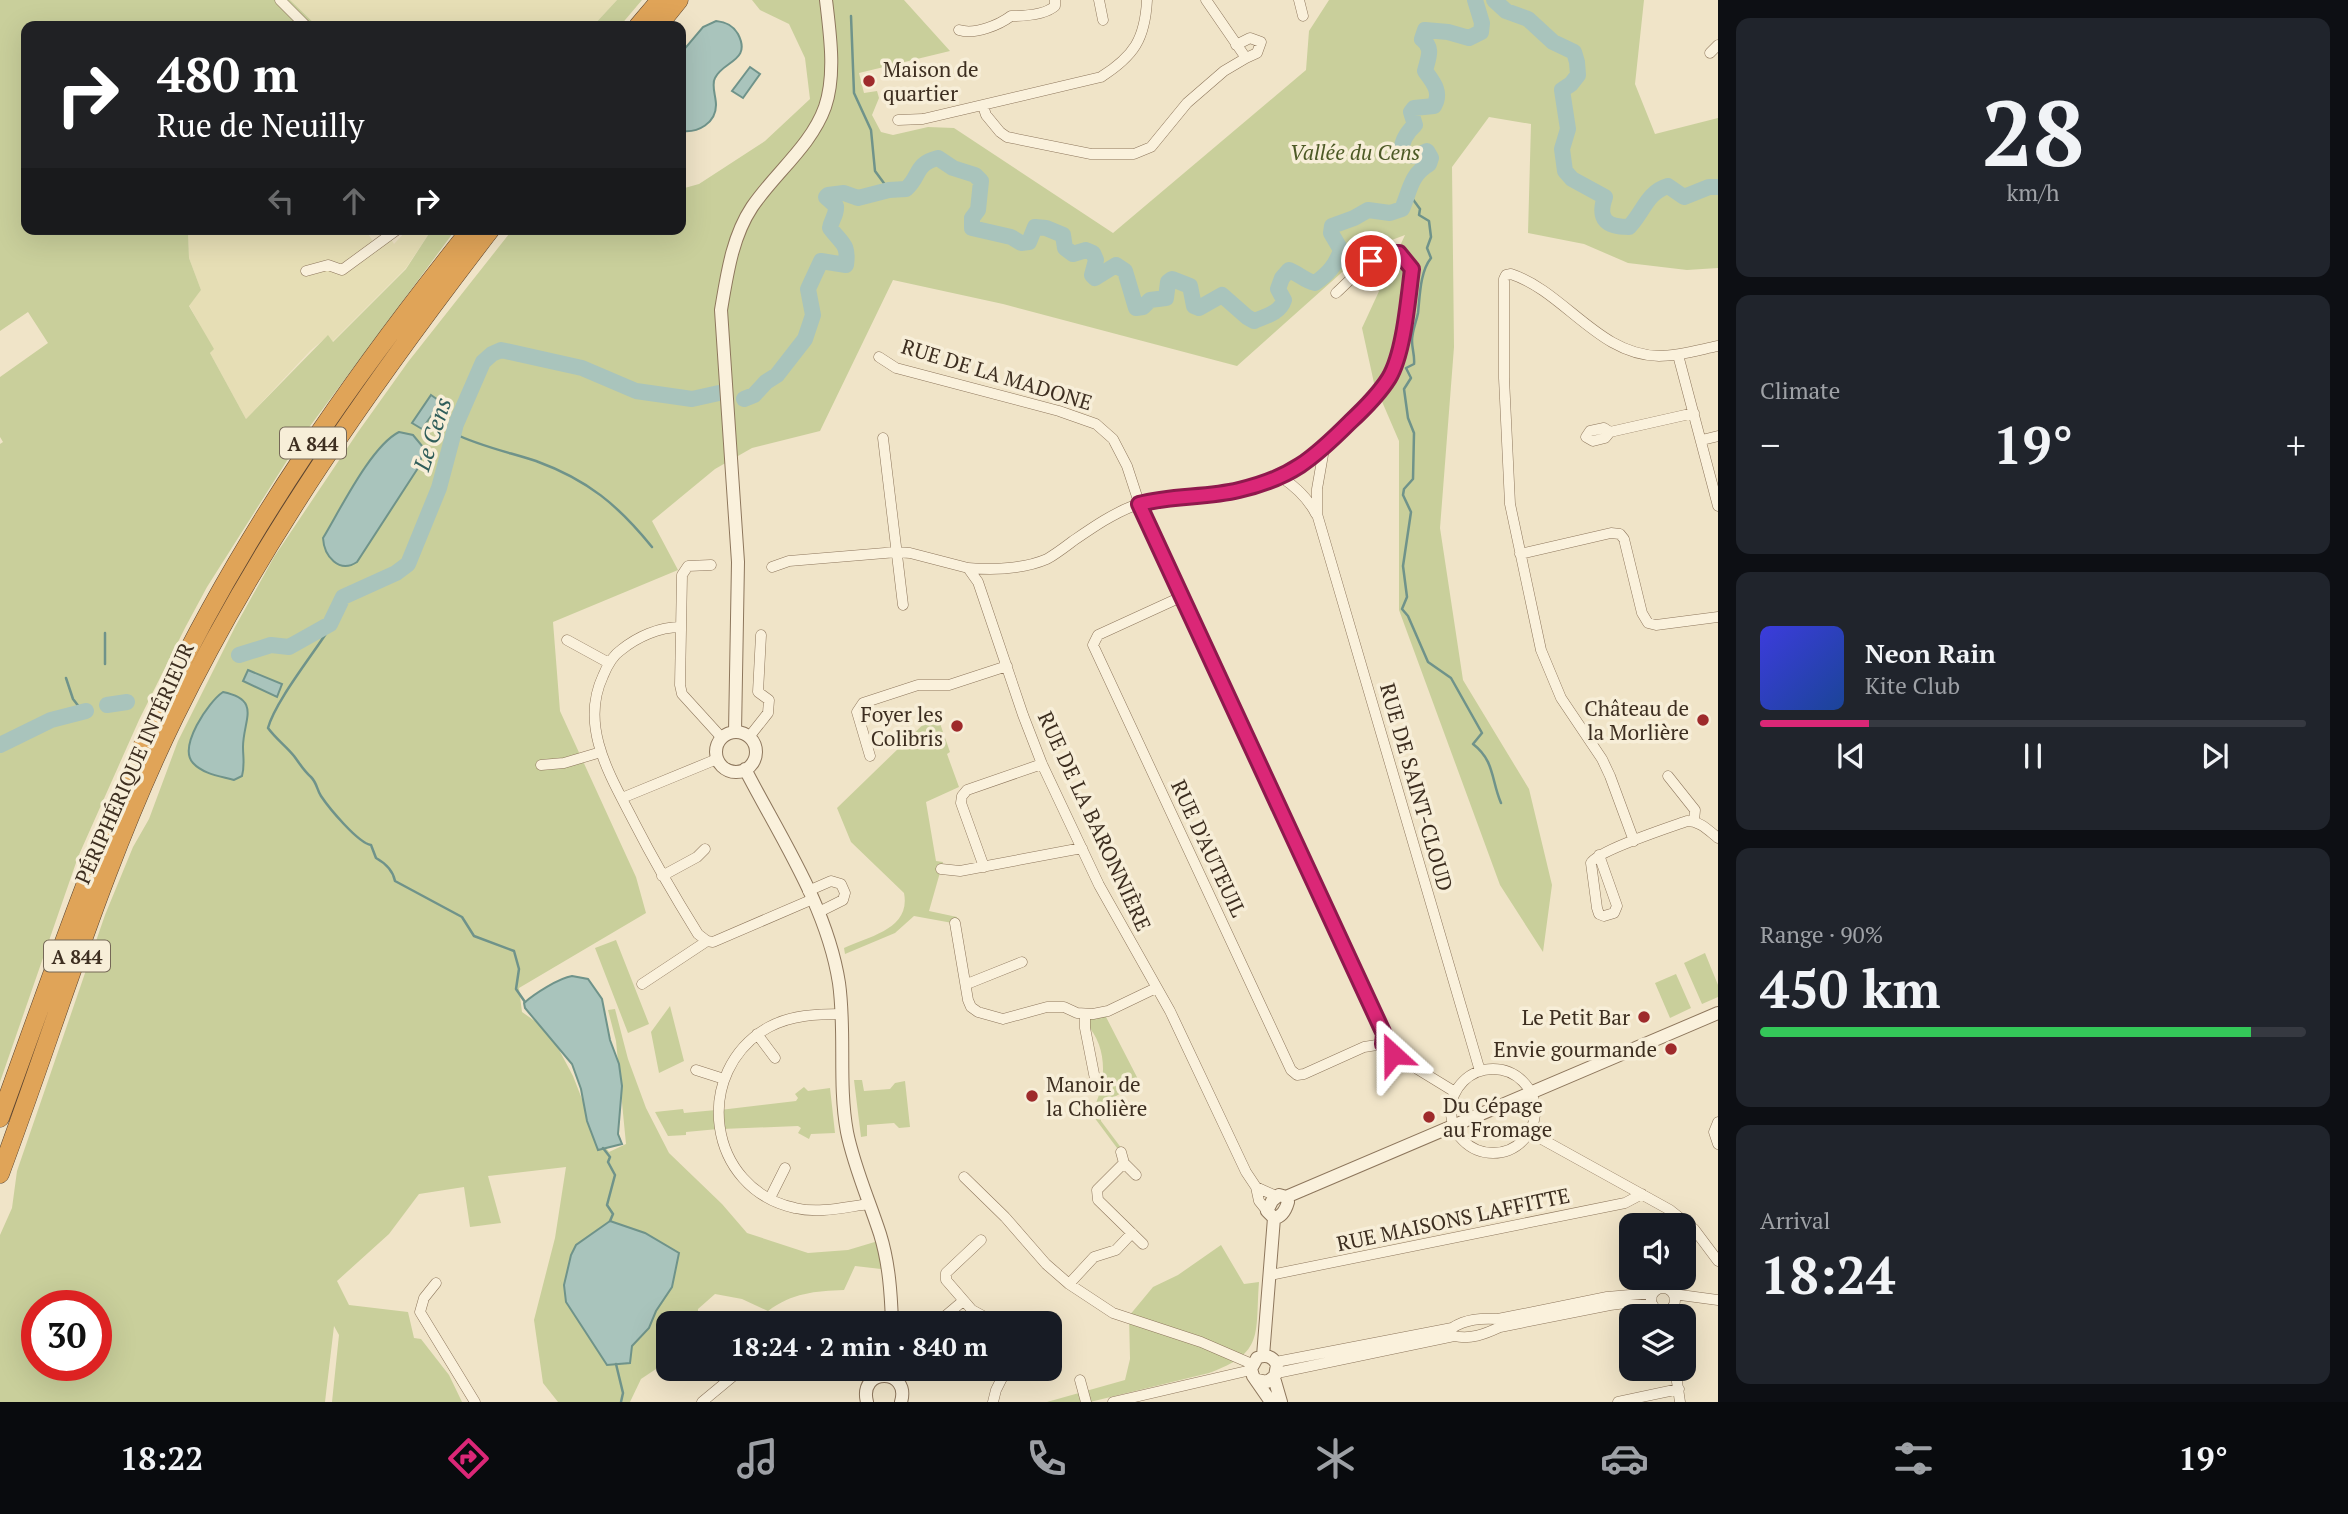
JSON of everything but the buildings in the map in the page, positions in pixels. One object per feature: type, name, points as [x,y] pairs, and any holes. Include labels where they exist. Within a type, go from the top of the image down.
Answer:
[{"type":"highway","points":[[642,21],[660,0]]},
{"type":"highway","points":[[661,21],[679,0]]},
{"type":"highway","name":"A 844","points":[[0,1118],[100,844],[139,752],[190,649],[263,520],[324,427],[466,235]]},
{"type":"highway","name":"PÉRIPHÉRIQUE INTÉRIEUR","points":[[0,1174],[112,863],[169,730],[213,642],[274,533],[318,466],[486,235]]},
{"type":"street","points":[[280,0],[301,21]]},
{"type":"street","points":[[735,732],[738,562],[721,310],[726,278],[741,229],[751,209],[807,140],[824,109],[831,74],[826,0]]},
{"type":"street","points":[[959,30],[970,32],[1002,23],[1011,16],[1051,10],[1055,6],[1055,0]]},
{"type":"street","points":[[1099,0],[1103,20]]},
{"type":"street","points":[[898,121],[923,119],[984,106],[1101,77],[1131,54],[1139,41],[1146,23],[1147,0]]},
{"type":"street","points":[[1206,0],[1246,58]]},
{"type":"street","points":[[1299,0],[1303,16]]},
{"type":"street","points":[[984,106],[986,116],[1007,137],[1091,154],[1134,154],[1152,147],[1187,103],[1224,71],[1257,53],[1261,42],[1250,38],[1236,46]]},
{"type":"street","points":[[306,271],[328,265],[342,270],[390,235]]},
{"type":"street","points":[[772,567],[789,561],[897,552],[968,568],[1018,566],[1048,558],[1119,511],[1139,504],[1235,491],[1296,470],[1324,449],[1364,408],[1389,377],[1398,355],[1412,269],[1399,253],[1388,253],[1371,261],[1336,293]]},
{"type":"street","points":[[1634,841],[1602,759],[1561,698],[1547,668],[1520,554],[1510,504],[1504,378],[1506,275],[1518,276],[1547,293],[1611,342],[1626,350],[1659,356],[1678,355],[1718,346]]},
{"type":"street","points":[[1678,355],[1718,506]]},
{"type":"street","name":"RUE DE LA MADONE","points":[[879,356],[896,368],[1096,424],[1113,439],[1127,466],[1139,504],[1181,597],[1384,1034],[1383,1044]]},
{"type":"street","points":[[1610,432],[1694,413]]},
{"type":"street","points":[[1702,440],[1718,436]]},
{"type":"street","points":[[883,438],[902,605]]},
{"type":"street","name":"RUE DE SAINT-CLOUD","points":[[1317,514],[1317,489],[1324,449]]},
{"type":"street","name":"RUE DE SAINT-CLOUD","points":[[1281,477],[1310,502],[1317,514],[1480,1071]]},
{"type":"street","points":[[1520,554],[1611,533],[1620,534],[1624,539],[1642,613],[1648,623],[1656,625],[1718,617]]},
{"type":"street","points":[[711,565],[688,566],[684,570],[680,685],[682,694],[722,738]]},
{"type":"street","name":"RUE DE LA BARONNIÈRE","points":[[968,568],[978,582],[1042,764],[1099,885],[1170,1011],[1246,1172],[1256,1187],[1259,1201],[1270,1215]]},
{"type":"street","name":"RUE D'AUTEUIL","points":[[1181,597],[1098,635],[1093,645],[1291,1070],[1297,1075],[1304,1074],[1364,1047],[1383,1044]]},
{"type":"street","points":[[680,627],[669,627],[640,638],[617,653],[609,663],[596,696],[595,725],[606,769],[662,876],[698,934],[713,942],[811,895],[831,881],[841,884],[844,888],[843,900],[819,912]]},
{"type":"street","points":[[749,737],[768,713],[769,700],[758,692],[761,635]]},
{"type":"street","points":[[567,640],[609,663]]},
{"type":"street","points":[[870,756],[857,712],[863,703],[918,685],[949,685],[1007,666]]},
{"type":"street","points":[[735,732],[749,737],[754,743],[756,753],[752,762],[745,769],[729,771],[717,759],[716,749],[722,738],[735,732]]},
{"type":"street","points":[[541,765],[565,764],[601,752]]},
{"type":"street","points":[[622,798],[717,759]]},
{"type":"street","points":[[984,867],[961,803],[962,796],[967,790],[1042,764]]},
{"type":"street","points":[[745,769],[819,912],[839,981],[842,1014],[842,1094],[847,1131],[880,1236],[890,1284],[891,1311]]},
{"type":"street","points":[[1668,776],[1695,810],[1694,821]]},
{"type":"street","points":[[1599,855],[1617,906],[1614,913],[1604,916],[1597,908],[1591,863],[1593,858],[1599,855],[1634,841],[1687,821],[1694,821],[1718,838]]},
{"type":"street","points":[[941,869],[960,871],[1082,848]]},
{"type":"street","points":[[662,876],[697,857],[705,849]]},
{"type":"street","points":[[955,923],[971,1007],[978,1012],[1003,1018],[1046,1007],[1064,1007],[1085,1014],[1108,1011],[1156,988]]},
{"type":"street","points":[[642,984],[707,940]]},
{"type":"street","points":[[967,984],[1022,962]]},
{"type":"street","points":[[1281,1197],[1453,1127],[1718,1013]]},
{"type":"street","points":[[842,1014],[794,1018],[757,1034],[737,1054],[724,1079],[718,1108],[724,1146],[741,1174],[770,1198],[798,1209],[816,1210],[869,1204]]},
{"type":"street","points":[[1085,1014],[1085,1028],[1095,1079]]},
{"type":"street","points":[[757,1034],[775,1058]]},
{"type":"street","points":[[1383,1044],[1393,1054],[1455,1091]]},
{"type":"street","points":[[1494,1069],[1508,1072],[1522,1081],[1531,1093],[1535,1108],[1530,1132],[1518,1145],[1504,1152],[1490,1154],[1476,1150],[1461,1140],[1453,1127],[1450,1112],[1455,1091],[1464,1080],[1480,1071],[1494,1069]]},
{"type":"street","points":[[696,1070],[724,1079]]},
{"type":"street","points":[[1718,1122],[1714,1132],[1718,1144]]},
{"type":"street","points":[[1530,1132],[1670,1210],[1694,1229],[1718,1261]]},
{"type":"street","points":[[1136,1175],[1123,1158],[1097,1190],[1098,1200],[1143,1244]]},
{"type":"street","points":[[770,1198],[785,1168]]},
{"type":"street","points":[[964,1177],[1005,1217],[1046,1264],[1069,1284],[1113,1313],[1201,1342],[1256,1368],[1267,1382],[1276,1371],[1452,1328],[1482,1318],[1498,1319],[1607,1297],[1653,1293],[1663,1288],[1673,1294],[1718,1300]]},
{"type":"street","points":[[1256,1187],[1288,1202],[1278,1217],[1270,1215],[1270,1275],[1256,1368],[1273,1401]]},
{"type":"street","name":"RUE MAISONS LAFFITTE","points":[[1270,1275],[1625,1203],[1642,1194]]},
{"type":"street","points":[[1069,1284],[1094,1257],[1116,1250],[1132,1233]]},
{"type":"street","points":[[974,1311],[962,1301],[946,1280],[946,1273],[981,1240]]},
{"type":"street","points":[[436,1283],[424,1298],[420,1312],[475,1402]]},
{"type":"street","points":[[1653,1293],[1653,1304]]},
{"type":"street","points":[[1673,1294],[1673,1304]]},
{"type":"street","points":[[951,1311],[962,1301]]},
{"type":"street","points":[[1276,1371],[1454,1336],[1470,1337],[1485,1334],[1500,1326],[1619,1304]]},
{"type":"street","points":[[1622,1304],[1640,1304]]},
{"type":"street","points":[[1467,1322],[1470,1337]]},
{"type":"street","points":[[1119,1401],[1256,1368],[1270,1357],[1276,1371],[1273,1401]]},
{"type":"street","points":[[1080,1380],[1086,1402]]},
{"type":"street","points":[[702,1402],[727,1381]]},
{"type":"street","points":[[867,1402],[865,1392],[871,1381]]},
{"type":"street","points":[[897,1381],[902,1394],[901,1402]]},
{"type":"street","points":[[993,1402],[1000,1381]]},
{"type":"street","points":[[1677,1381],[1680,1402]]},
{"type":"street","points":[[1618,1402],[1679,1389]]},
{"type":"shaded area","points":[[290,0],[617,0],[598,21],[312,21]]},
{"type":"shaded area","points":[[188,235],[369,235],[374,243],[383,235],[389,235],[394,244],[402,235],[428,235],[406,268],[332,342],[328,336],[311,350],[246,419],[210,353],[213,349],[189,305],[201,290],[189,258]]},
{"type":"green space","points":[[0,0],[290,0],[312,21],[21,21],[21,235],[188,235],[189,258],[201,290],[189,306],[214,349],[210,353],[246,419],[328,335],[333,342],[406,269],[428,235],[452,235],[302,437],[207,587],[186,626],[139,720],[78,857],[0,1082],[0,444],[3,442],[0,437],[0,377],[48,343],[28,312],[0,331]]},
{"type":"green space","points":[[617,0],[642,0],[624,21],[598,21]]},
{"type":"green space","name":"Vallée du Cens","points":[[752,0],[904,0],[950,51],[859,73],[864,93],[877,91],[879,98],[872,115],[881,132],[893,135],[928,127],[954,128],[1113,233],[1306,70],[1309,31],[1329,0],[1644,0],[1635,84],[1655,134],[1718,118],[1718,268],[1687,270],[1628,263],[1584,244],[1528,233],[1531,124],[1489,117],[1452,167],[1454,347],[1440,528],[1463,680],[1529,789],[1552,885],[1543,952],[1500,885],[1399,610],[1399,441],[1374,383],[1362,328],[1405,235],[1368,249],[1237,366],[1003,304],[893,280],[820,431],[752,448],[715,469],[652,521],[678,570],[553,622],[560,711],[636,877],[646,913],[519,988],[522,1012],[549,1031],[573,1076],[596,1135],[609,1152],[626,1144],[616,1041],[608,1010],[615,1009],[628,1059],[646,1108],[669,1153],[722,1204],[747,1233],[808,1253],[848,1250],[878,1241],[881,1269],[855,1266],[844,1290],[804,1294],[786,1300],[768,1311],[742,1299],[715,1294],[698,1311],[656,1311],[656,1369],[641,1379],[630,1402],[558,1402],[543,1383],[534,1320],[555,1238],[566,1167],[488,1176],[501,1223],[470,1227],[464,1187],[419,1194],[389,1234],[337,1281],[349,1305],[408,1312],[414,1338],[421,1339],[449,1375],[462,1402],[332,1402],[339,1335],[334,1326],[325,1402],[0,1402],[0,1235],[12,1208],[17,1171],[105,915],[133,847],[149,819],[178,741],[235,627],[274,557],[408,362],[508,235],[686,235],[686,188],[699,184],[765,141],[810,99],[805,58],[789,24],[760,10]]},
{"type":"green space","points":[[936,712],[959,787],[926,802],[936,861],[943,862],[929,911],[957,917],[958,924],[914,916],[895,933],[845,954],[844,948],[876,935],[895,923],[904,905],[904,893],[851,842],[837,808]]},
{"type":"green space","points":[[616,940],[649,1024],[628,1033],[595,948]]},
{"type":"green space","points":[[1705,953],[1718,985],[1718,997],[1702,1004],[1684,963]]},
{"type":"green space","points":[[1676,974],[1691,1008],[1670,1018],[1655,983]]},
{"type":"green space","points":[[670,1006],[684,1061],[659,1073],[651,1032]]},
{"type":"green space","points":[[1093,1015],[1105,1015],[1140,1083],[1105,1102],[1100,1108],[1101,1121],[1125,1153],[1120,1152],[1091,1113],[1100,1091],[1103,1066],[1098,1043],[1085,1023]]},
{"type":"green space","points":[[854,1080],[862,1080],[864,1091],[890,1089],[895,1083],[905,1081],[910,1127],[899,1128],[894,1123],[867,1125],[867,1136],[861,1137]]},
{"type":"green space","points":[[804,1087],[808,1091],[830,1088],[835,1133],[811,1134],[809,1139],[798,1133],[801,1128],[798,1126],[722,1129],[720,1110],[796,1101],[798,1098],[795,1094]]},
{"type":"green space","points":[[683,1109],[684,1113],[716,1110],[718,1129],[668,1136],[655,1112]]},
{"type":"green space","points":[[1221,1245],[1244,1284],[1259,1282],[1254,1340],[1240,1358],[1209,1373],[1090,1402],[1047,1402],[1125,1380],[1130,1359],[1129,1316],[1153,1287],[1178,1275]]},
{"type":"water","points":[[716,21],[726,23],[738,34],[741,50],[735,60],[715,78],[716,105],[713,117],[705,126],[686,131],[686,47],[703,27]]},
{"type":"water","points":[[750,67],[760,74],[743,98],[732,91]]},
{"type":"water","points":[[431,395],[441,402],[422,429],[412,423]]},
{"type":"water","points":[[399,432],[413,435],[423,447],[420,465],[357,562],[344,566],[339,564],[329,557],[323,538],[367,464],[388,439]]},
{"type":"water","points":[[248,670],[282,684],[277,697],[243,681]]},
{"type":"water","points":[[223,692],[243,700],[248,712],[243,772],[242,776],[234,780],[202,770],[189,756],[189,747],[197,725],[210,705]]},
{"type":"water","points":[[572,976],[588,979],[602,999],[610,1040],[619,1064],[622,1086],[618,1134],[622,1144],[598,1150],[587,1121],[581,1089],[572,1064],[525,1008],[524,1003],[547,987]]},
{"type":"water","points":[[610,1221],[645,1233],[679,1253],[672,1287],[656,1311],[649,1328],[632,1346],[630,1363],[607,1365],[566,1302],[564,1285],[576,1245]]},
{"type":"waterway","name":"Le Cens","points":[[744,399],[754,395],[777,375],[805,339],[813,315],[808,289],[821,261],[846,265],[845,248],[830,228],[836,206],[826,197],[844,193],[858,198],[889,190],[906,189],[921,167],[938,158],[953,168],[975,175],[981,181],[978,210],[972,218],[972,228],[1011,237],[1021,243],[1029,242],[1035,227],[1063,235],[1065,248],[1073,254],[1086,250],[1093,253],[1096,260],[1092,275],[1095,278],[1116,265],[1125,271],[1136,308],[1143,307],[1150,300],[1166,298],[1168,282],[1172,279],[1190,286],[1194,306],[1199,308],[1222,295],[1254,321],[1272,314],[1284,300],[1278,289],[1289,270],[1315,283],[1334,265],[1341,250],[1331,233],[1332,226],[1368,210],[1390,213],[1402,209],[1414,178],[1429,164],[1431,158],[1427,151],[1416,156],[1402,154],[1405,138],[1415,125],[1411,112],[1414,108],[1434,106],[1437,96],[1436,87],[1425,71],[1429,54],[1428,46],[1422,39],[1425,30],[1448,32],[1469,38],[1481,32],[1482,23],[1475,0]]},
{"type":"waterway","name":"Le Cens","points":[[1494,0],[1506,11],[1528,19],[1553,42],[1574,52],[1578,75],[1562,90],[1568,129],[1562,149],[1565,171],[1572,179],[1605,197],[1602,211],[1606,221],[1615,226],[1629,227],[1650,198],[1668,186],[1684,197],[1709,187],[1718,187]]},
{"type":"waterway","points":[[851,16],[854,93],[871,130],[875,171],[889,190]]},
{"type":"waterway","points":[[1409,194],[1420,209],[1419,215],[1429,221],[1431,237],[1427,248],[1431,258],[1423,277],[1413,334],[1414,364],[1406,368],[1411,378],[1404,389],[1408,418],[1414,433],[1413,479],[1404,489],[1403,495],[1411,512],[1403,566],[1407,597],[1402,609],[1408,616],[1428,662],[1451,678],[1482,733],[1473,744],[1489,764],[1501,803]]},
{"type":"waterway","name":"Le Cens","points":[[239,655],[271,645],[289,647],[330,624],[343,597],[396,573],[408,564],[439,488],[456,424],[483,362],[492,354],[501,350],[582,368],[636,391],[692,399],[719,393]]},
{"type":"waterway","points":[[453,433],[555,468],[587,485],[614,506],[652,547]]},
{"type":"waterway","points":[[330,624],[286,693],[268,728],[313,779],[321,796],[337,816],[359,838],[371,845],[376,858],[388,868],[395,881],[462,917],[474,936],[514,951],[519,969],[516,989],[525,1002]]},
{"type":"waterway","points":[[105,633],[105,664]]},
{"type":"waterway","points":[[66,678],[73,699],[83,712]]},
{"type":"waterway","name":"Le Cens","points":[[107,705],[127,702]]},
{"type":"waterway","name":"Le Cens","points":[[0,745],[51,720],[86,711]]},
{"type":"waterway","points":[[603,1148],[610,1157],[608,1162],[615,1175],[607,1205],[613,1214],[610,1221]]},
{"type":"waterway","points":[[616,1364],[623,1393],[621,1402]]},
{"type":"place","name":"Maison de quartier","points":[[869,81]]},
{"type":"place","name":"Château de la Morlière","points":[[1703,720]]},
{"type":"place","name":"Foyer les Colibris","points":[[957,726]]},
{"type":"place","name":"Le Petit Bar","points":[[1644,1017]]},
{"type":"place","name":"Envie gourmande","points":[[1671,1049]]},
{"type":"place","name":"Manoir de la Cholière","points":[[1032,1096]]},
{"type":"place","name":"Du Cépage au Fromage","points":[[1429,1117]]},
{"type":"route","points":[[1371,261],[1388,253],[1399,253],[1412,269],[1398,355],[1389,377],[1364,408],[1317,455],[1296,470],[1269,482],[1235,491],[1139,504],[1384,1034],[1383,1044],[1393,1054]]}]
